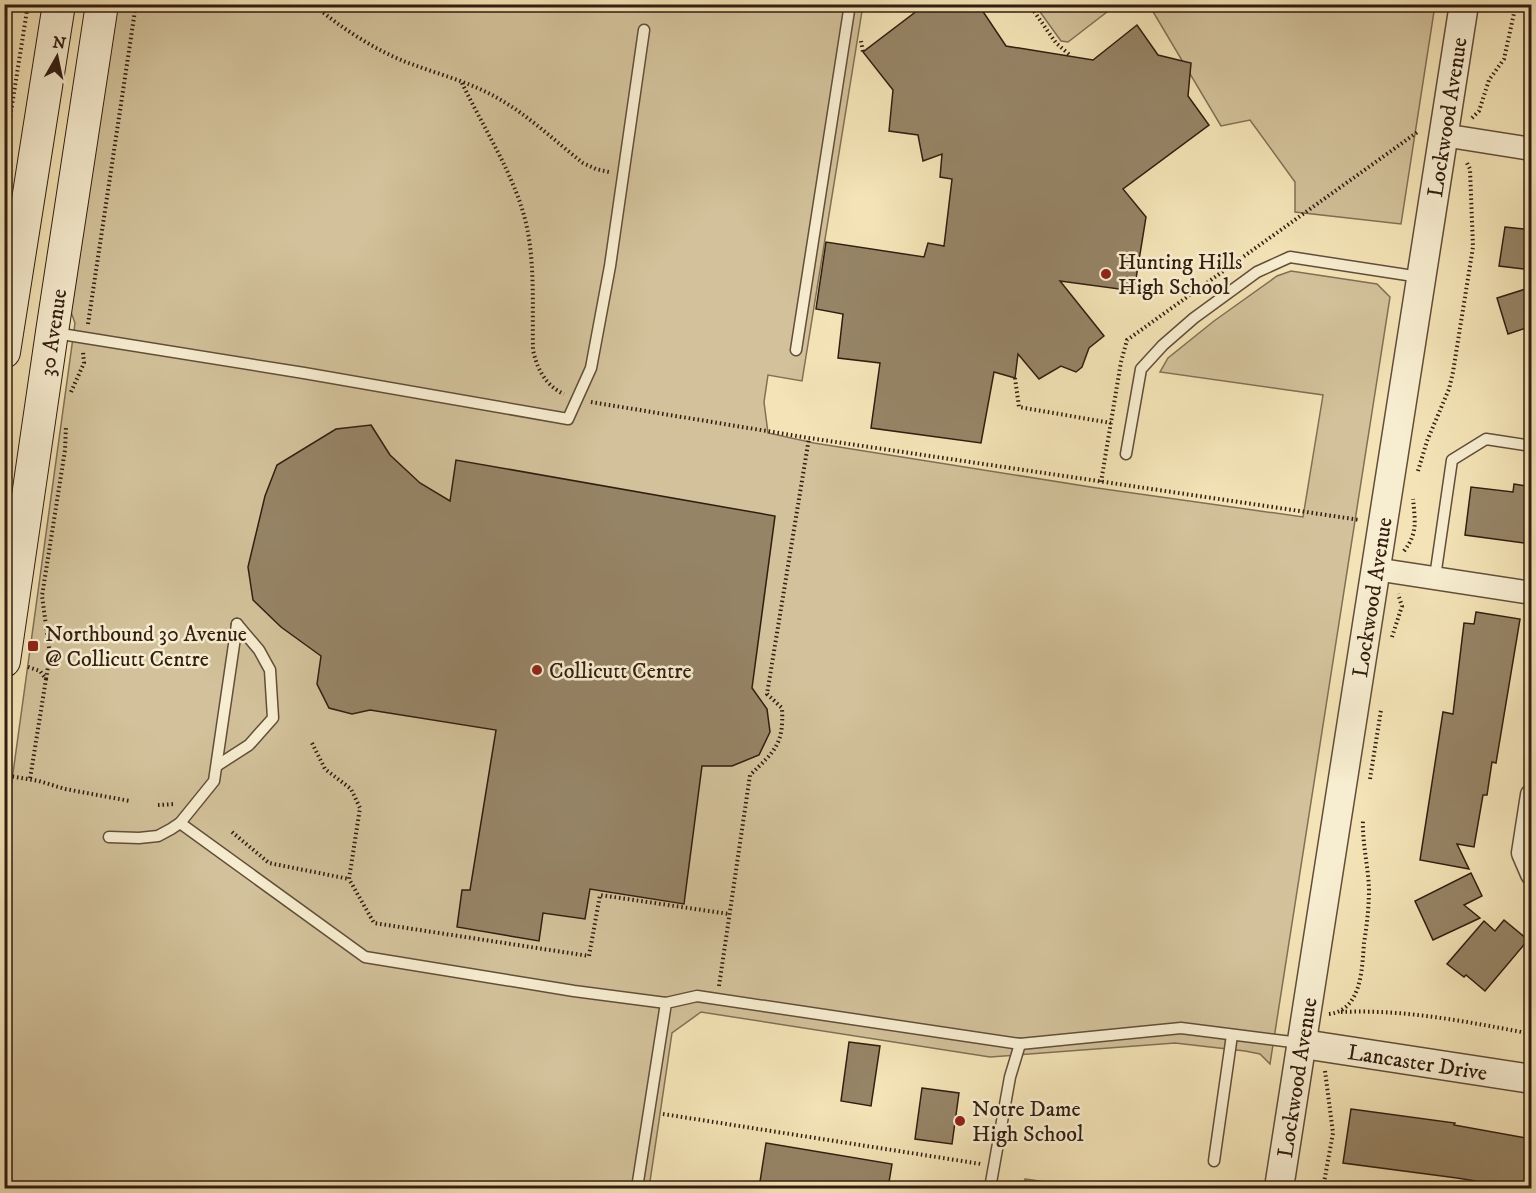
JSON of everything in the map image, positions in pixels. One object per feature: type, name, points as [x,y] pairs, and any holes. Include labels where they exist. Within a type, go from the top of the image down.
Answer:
[{"type":"main road","name":"30 Avenue","points":[[4,352],[59,4]]},
{"type":"main road","name":"30 Avenue","points":[[15,664],[52,332],[102,4]]},
{"type":"street","name":"Lockwood Avenue","points":[[1279,1188],[1420,277],[1432,133],[1464,4]]},
{"type":"street","points":[[1432,133],[1532,149]]},
{"type":"street","points":[[1375,569],[1532,593]]},
{"type":"street","points":[[1532,795],[1523,853],[1532,874]]},
{"type":"street","name":"Lancaster Drive","points":[[1303,1044],[1532,1079]]},
{"type":"lane","points":[[796,350],[850,4]]},
{"type":"lane","points":[[52,332],[568,419],[591,368],[610,266],[645,30]]},
{"type":"lane","points":[[1126,454],[1141,369],[1163,345],[1194,318],[1257,272],[1290,257],[1420,277]]},
{"type":"lane","points":[[1435,577],[1452,460],[1486,439],[1532,446]]},
{"type":"lane","points":[[109,837],[158,836],[180,823],[214,782],[237,624],[259,650],[270,670],[273,718],[249,745],[218,765]]},
{"type":"lane","points":[[180,823],[365,957],[574,991],[666,1003],[697,996],[1020,1044],[1181,1028],[1303,1044]]},
{"type":"lane","points":[[637,1188],[666,1003]]},
{"type":"lane","points":[[1214,1161],[1232,1035]]},
{"type":"lane","points":[[990,1188],[1010,1077],[1020,1044]]},
{"type":"path","points":[[4,156],[28,4]]},
{"type":"path","points":[[88,322],[136,4]]},
{"type":"path","points":[[313,4],[327,16],[403,61],[478,88],[501,99],[583,163],[596,170],[623,175]]},
{"type":"path","points":[[1029,4],[1056,43],[1071,56]]},
{"type":"path","points":[[1472,118],[1479,111],[1489,80],[1504,59],[1516,4]]},
{"type":"path","points":[[462,83],[515,189],[524,214],[530,256],[533,350],[537,366],[554,390],[576,400],[809,438],[1360,520]]},
{"type":"path","points":[[1101,482],[1120,362],[1127,339],[1432,133]]},
{"type":"path","points":[[1416,477],[1431,429],[1451,381],[1470,263],[1473,241],[1470,169],[1466,163]]},
{"type":"path","points":[[69,396],[84,363],[83,352]]},
{"type":"path","points":[[1015,378],[1019,407],[1111,423]]},
{"type":"path","points":[[30,779],[50,655],[42,596],[65,450],[66,423]]},
{"type":"path","points":[[718,999],[750,775],[775,752],[784,728],[782,708],[767,694],[809,438]]},
{"type":"path","points":[[1405,549],[1410,545],[1414,530],[1413,495]]},
{"type":"path","points":[[1390,642],[1402,606],[1398,597]]},
{"type":"path","points":[[15,664],[40,671],[46,679]]},
{"type":"path","points":[[1368,788],[1375,757],[1381,705]]},
{"type":"path","points":[[312,743],[325,769],[351,789],[360,808],[349,879],[374,923],[589,956],[600,895],[729,914]]},
{"type":"path","points":[[4,778],[9,776],[30,779],[65,789],[130,801]]},
{"type":"path","points":[[158,805],[171,805],[179,801]]},
{"type":"path","points":[[1340,1012],[1358,990],[1363,963],[1369,909],[1363,839],[1364,813]]},
{"type":"path","points":[[232,832],[269,863],[349,879]]},
{"type":"path","points":[[4,854],[7,855],[10,863],[4,874]]},
{"type":"path","points":[[1330,1014],[1380,1011],[1401,1013],[1469,1022],[1532,1034]]},
{"type":"path","points":[[1323,1188],[1333,1133],[1325,1073]]},
{"type":"path","points":[[650,1112],[994,1166]]},
{"type":"shaded area","points":[[113,5],[863,5],[802,381],[768,375],[764,402],[768,433],[814,443],[1097,488],[1303,517],[1323,395],[1160,372],[1168,358],[1214,321],[1277,276],[1291,271],[1377,284],[1390,297],[1270,1064],[1260,1054],[1175,1043],[990,1057],[701,1012],[672,1033],[649,1188],[5,1188],[5,831],[75,323],[67,301]]},
{"type":"shaded area","points":[[1035,5],[1116,5],[1068,42],[1061,41]]},
{"type":"shaded area","points":[[1149,5],[1435,5],[1401,224],[1295,212],[1295,182],[1250,120],[1221,126]]},
{"type":"shaded area","points":[[1025,1179],[1089,1188],[1024,1188]]},
{"type":"building","points":[[926,4],[978,4],[1006,46],[1093,60],[1137,25],[1158,55],[1191,63],[1188,96],[1209,125],[1123,189],[1146,217],[1134,291],[1060,281],[1104,336],[1089,348],[1082,367],[1076,372],[1061,366],[1039,379],[1018,354],[1015,378],[994,372],[981,443],[871,428],[880,363],[838,358],[843,314],[816,309],[826,242],[924,257],[928,243],[944,246],[952,179],[940,177],[942,154],[923,161],[918,135],[889,131],[893,90],[863,52]]},
{"type":"building","points":[[1505,227],[1532,230],[1532,270],[1499,266]]},
{"type":"building","points":[[1532,287],[1532,326],[1508,334],[1497,298]]},
{"type":"building","name":"Collicutt Centre","points":[[371,425],[390,455],[420,483],[450,501],[456,460],[775,516],[752,688],[767,709],[770,732],[759,755],[732,766],[702,766],[684,904],[590,889],[585,919],[543,913],[539,941],[457,927],[462,890],[470,890],[496,730],[370,710],[352,714],[329,708],[317,684],[321,656],[281,627],[253,600],[248,567],[265,496],[277,465],[336,429]]},
{"type":"building","points":[[1514,484],[1532,487],[1532,544],[1465,535],[1471,487],[1513,492]]},
{"type":"building","points":[[1476,612],[1520,619],[1496,763],[1492,762],[1487,795],[1483,795],[1474,847],[1457,844],[1469,869],[1420,860],[1443,712],[1453,714],[1464,623],[1474,624]]},
{"type":"building","points":[[1471,873],[1482,896],[1464,905],[1480,918],[1433,940],[1415,901]]},
{"type":"building","points":[[1504,920],[1528,940],[1485,991],[1466,975],[1464,977],[1447,964],[1484,921],[1495,931]]},
{"type":"building","points":[[849,1042],[880,1046],[871,1106],[841,1101]]},
{"type":"building","points":[[922,1088],[959,1093],[952,1144],[915,1139]]},
{"type":"building","points":[[1351,1109],[1455,1123],[1454,1125],[1532,1139],[1532,1188],[1343,1163]]},
{"type":"building","points":[[766,1143],[892,1164],[888,1188],[759,1188]]},
{"type":"place","name":"Hunting Hills High School","points":[[1106,274]]},
{"type":"place","name":"Northbound 30 Avenue @ Collicutt Centre","points":[[33,646]]},
{"type":"place","name":"Collicutt Centre","points":[[537,670]]},
{"type":"place","name":"Notre Dame High School","points":[[960,1121]]}]
